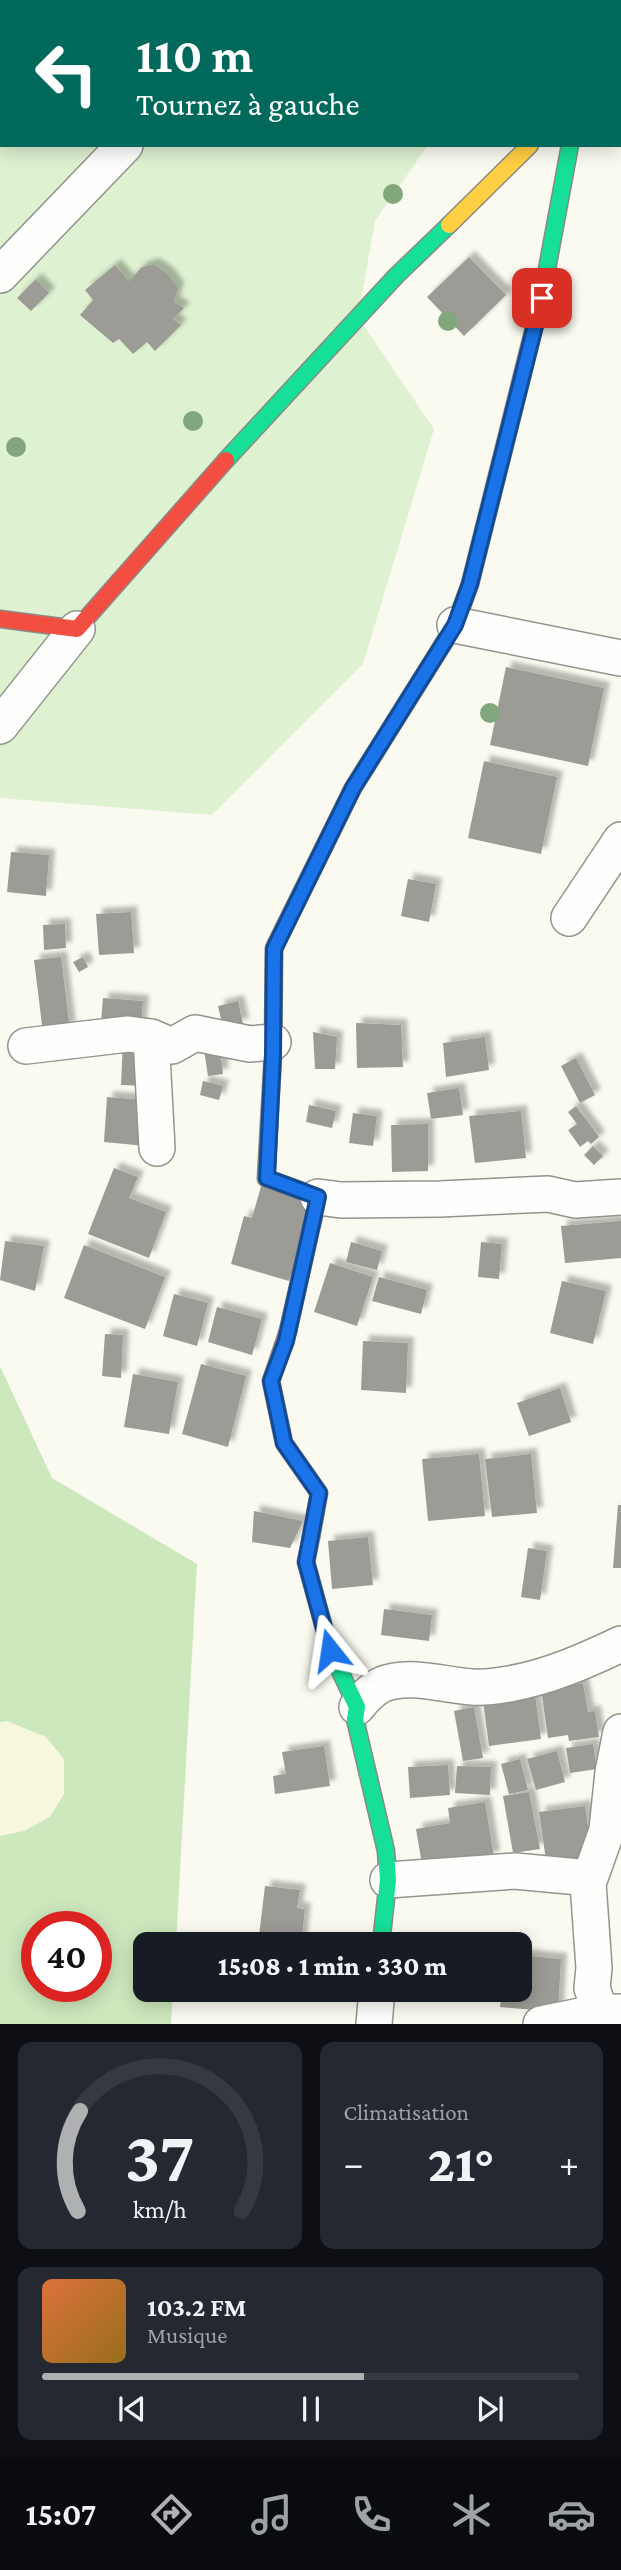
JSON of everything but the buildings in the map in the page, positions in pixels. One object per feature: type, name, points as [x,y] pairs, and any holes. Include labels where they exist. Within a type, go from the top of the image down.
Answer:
[{"type":"street","points":[[0,275],[123,147]]},
{"type":"street","points":[[0,726],[77,629],[218,470],[389,284],[528,147]]},
{"type":"street","points":[[570,147],[542,298],[470,584],[455,625],[353,788],[274,949],[267,1178],[318,1197],[341,1200],[548,1194],[575,1200],[621,1197]]},
{"type":"street","points":[[0,619],[77,629]]},
{"type":"street","points":[[455,625],[621,657]]},
{"type":"street","points":[[569,918],[621,840]]},
{"type":"street","points":[[26,1046],[128,1034],[151,1037],[172,1046],[195,1033],[250,1044],[273,1042]]},
{"type":"street","points":[[151,1037],[157,1148]]},
{"type":"street","points":[[318,1197],[290,1328],[271,1381],[284,1443],[319,1493],[306,1562],[330,1650],[357,1707]]},
{"type":"street","points":[[382,1932],[388,1880],[386,1851],[355,1719],[357,1707],[381,1685],[400,1679],[474,1687],[507,1685],[544,1677],[575,1666],[621,1644]]},
{"type":"street","points":[[541,2024],[610,2012],[592,1987],[594,1968],[588,1883],[607,1830],[613,1772],[621,1732]]},
{"type":"street","points":[[388,1880],[514,1871],[590,1878]]},
{"type":"street","points":[[374,2024],[376,2002]]},
{"type":"green space","points":[[0,147],[427,147],[375,221],[358,317],[434,429],[363,664],[212,815],[0,798]]},
{"type":"green space","points":[[0,1366],[52,1478],[197,1564],[177,1932],[133,1932],[133,2002],[172,2002],[171,2024],[0,2024],[0,1836],[24,1831],[50,1817],[64,1794],[64,1759],[46,1737],[7,1721],[0,1722]]},
{"type":"green space","points":[[7,1721],[46,1736],[64,1759],[64,1794],[50,1817],[24,1831],[0,1836],[0,1722]]},
{"type":"traffic: fast","points":[[542,296],[570,147]]},
{"type":"traffic: fast","points":[[226,460],[396,276],[449,225]]},
{"type":"traffic: fast","points":[[276,944],[266,1178],[318,1197],[288,1331]]},
{"type":"traffic: fast","points":[[311,1537],[306,1562],[330,1650],[357,1707],[355,1719],[386,1851],[388,1880],[382,1932]]},
{"type":"traffic: slow","points":[[449,225],[528,147]]},
{"type":"traffic: slow","points":[[276,944],[353,788],[455,625],[470,584],[484,528]]},
{"type":"traffic: jam","points":[[484,528],[542,296]]},
{"type":"traffic: jam","points":[[0,619],[77,629],[226,460]]},
{"type":"traffic: jam","points":[[288,1331],[271,1381],[284,1443],[319,1493],[311,1537]]},
{"type":"route","points":[[330,1650],[306,1562],[319,1493],[284,1443],[271,1381],[286,1341],[318,1197],[267,1178],[273,1054],[274,949],[353,788],[455,625],[470,584],[542,298]]}]
